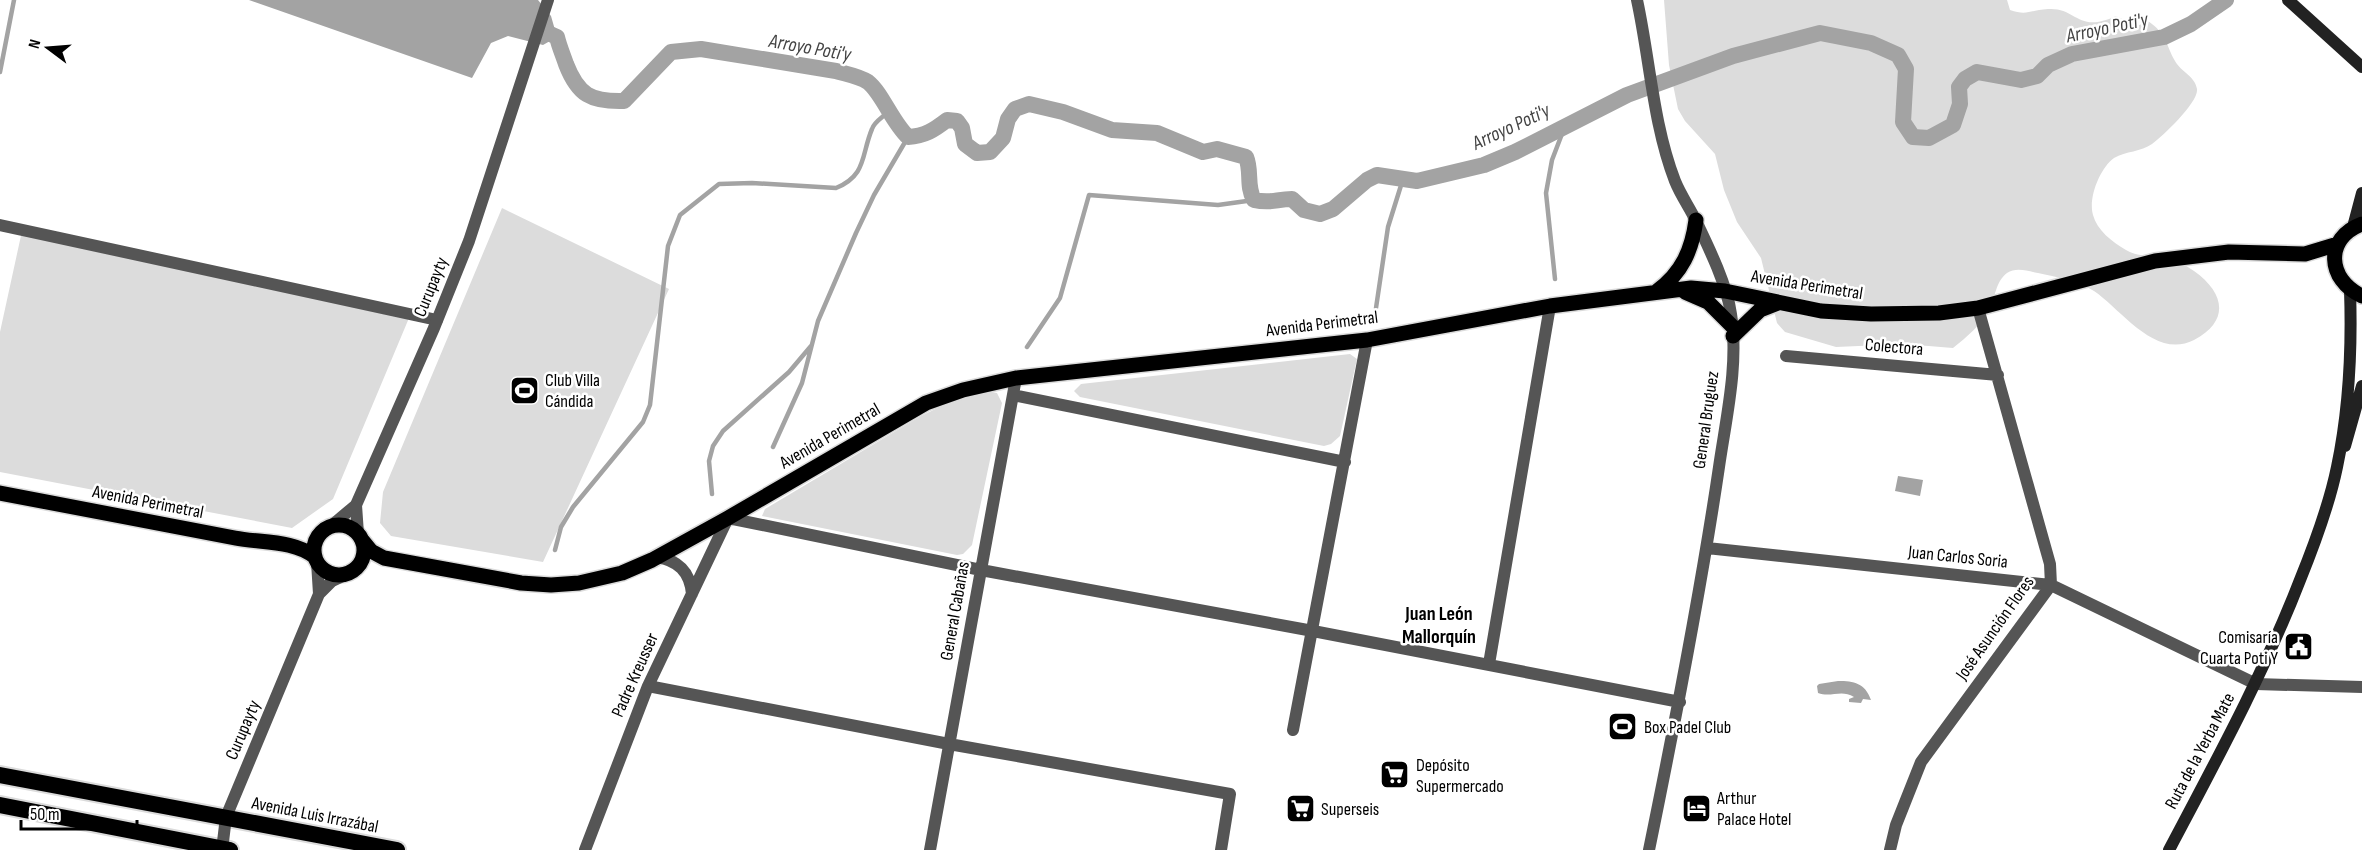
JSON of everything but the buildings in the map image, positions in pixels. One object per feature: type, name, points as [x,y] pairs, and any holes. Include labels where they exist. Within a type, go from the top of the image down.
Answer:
[{"type":"highway","name":"Avenida Luis Irrazábal","points":[[0,775],[397,850]]},
{"type":"highway","points":[[0,805],[225,850]]},
{"type":"main road","points":[[2292,4],[2362,67]]},
{"type":"main road","points":[[2351,58],[2362,76]]},
{"type":"main road","points":[[2356,293],[2341,281],[2334,256],[2344,234],[2358,225],[2362,194]]},
{"type":"main road","points":[[1657,291],[1668,283],[1687,258],[1696,220]]},
{"type":"main road","name":"Avenida Perimetral","points":[[290,546],[325,531],[346,526],[360,537],[371,551],[384,558],[521,583],[551,585],[579,583],[630,570],[656,557],[729,518],[926,403],[956,392],[1016,378],[1367,340],[1550,306],[1657,291],[1701,288],[1821,311],[1872,314],[1939,313],[1978,308],[2167,259],[2229,252],[2305,254],[2338,244]]},
{"type":"main road","name":"Avenida Perimetral","points":[[2305,254],[2336,269]]},
{"type":"main road","points":[[1673,290],[1689,293],[1708,302],[1733,331],[1760,310],[1778,303]]},
{"type":"main road","name":"Ruta de la Yerba Mate","points":[[2337,466],[2346,401],[2351,323],[2356,293]]},
{"type":"main road","name":"Ruta de la Yerba Mate","points":[[2169,850],[2256,684],[2285,620],[2323,520],[2337,466],[2352,427],[2362,386]]},
{"type":"main road","name":"Avenida Perimetral","points":[[0,493],[233,538],[290,546],[305,550],[330,574],[351,572]]},
{"type":"main road","points":[[316,560],[314,550],[325,531]]},
{"type":"main road","points":[[351,572],[363,556],[360,537]]},
{"type":"main road","points":[[351,572],[384,558]]},
{"type":"street","name":"Curupayty","points":[[325,531],[356,505],[437,320],[473,230],[548,0]]},
{"type":"street","name":"General Bruguez","points":[[1638,2],[1661,132],[1675,182],[1696,220],[1725,291],[1733,331],[1731,378],[1707,548],[1680,702],[1649,850]]},
{"type":"street","points":[[0,225],[437,320]]},
{"type":"street","points":[[1489,664],[1550,306]]},
{"type":"street","name":"José Asunción Flores","points":[[1890,850],[1896,825],[1921,762],[2050,585],[2050,564],[1978,308]]},
{"type":"street","points":[[1293,730],[1367,340]]},
{"type":"street","name":"Colectora","points":[[1786,356],[1998,375]]},
{"type":"street","name":"General Cabañas","points":[[930,850],[1016,378]]},
{"type":"street","points":[[1013,395],[1345,462]]},
{"type":"street","name":"Curupayty","points":[[356,505],[360,537]]},
{"type":"street","points":[[729,518],[981,570],[1489,664],[1680,702]]},
{"type":"street","name":"Padre Kreusser","points":[[585,850],[648,686],[729,518]]},
{"type":"street","name":"Juan Carlos Soria","points":[[1707,548],[2050,585],[2256,684]]},
{"type":"street","points":[[656,557],[672,561],[684,570],[691,583],[692,594]]},
{"type":"street","name":"Curupayty","points":[[316,560],[320,594]]},
{"type":"street","name":"Curupayty","points":[[225,850],[226,817],[320,594],[332,581],[351,572]]},
{"type":"street","points":[[2256,684],[2362,687]]},
{"type":"street","points":[[648,686],[949,744],[1230,794],[1221,850]]},
{"type":"shaded area","points":[[249,0],[538,0],[551,16],[557,37],[543,45],[508,36],[491,43],[472,78]]},
{"type":"shaded area","points":[[1664,0],[2007,0],[2010,10],[2021,13],[2058,9],[2085,21],[2103,21],[2116,16],[2137,26],[2148,21],[2162,35],[2178,65],[2194,81],[2197,89],[2196,95],[2179,118],[2152,144],[2114,158],[2109,163],[2096,184],[2092,200],[2093,215],[2098,226],[2106,235],[2126,250],[2137,254],[2173,259],[2194,271],[2204,280],[2217,297],[2218,316],[2214,324],[2194,340],[2180,344],[2166,343],[2140,330],[2088,288],[2059,278],[2018,270],[2011,271],[2003,277],[1982,321],[1953,348],[1904,344],[1836,347],[1785,332],[1777,323],[1761,258],[1737,222],[1724,190],[1715,154],[1685,121],[1678,109],[1669,65]]},
{"type":"shaded area","name":"Club Villa Cándida","points":[[502,208],[669,289],[543,562],[391,536],[380,523],[383,492]]},
{"type":"shaded area","points":[[22,231],[409,318],[333,499],[292,528],[0,472],[0,332]]},
{"type":"shaded area","points":[[1350,354],[1357,359],[1340,436],[1331,444],[1324,446],[1080,397],[1074,391],[1081,384]]},
{"type":"shaded area","points":[[987,391],[997,393],[1002,403],[972,545],[963,554],[957,555],[762,516],[765,509],[921,416],[954,400]]},
{"type":"shaded area","points":[[1898,476],[1923,480],[1920,496],[1895,491]]},
{"type":"shaded area","points":[[1838,681],[1858,684],[1866,690],[1871,700],[1863,699],[1861,703],[1849,702],[1849,699],[1854,697],[1845,694],[1818,693],[1819,684]]},
{"type":"waterway","points":[[0,72],[14,0]]},
{"type":"waterway","name":"Arroyo Poti'y","points":[[539,29],[557,37],[575,83],[594,98],[624,101],[671,52],[701,49],[836,71],[861,78],[873,87],[908,137],[929,132],[947,120],[957,121],[962,128],[965,144],[977,153],[990,152],[1003,138],[1008,119],[1015,109],[1029,104],[1063,112],[1112,130],[1157,133],[1203,152],[1217,149],[1246,157],[1250,189],[1254,200],[1292,199],[1304,210],[1320,214],[1333,209],[1367,180],[1377,175],[1417,181],[1484,165],[1515,152],[1627,95],[1733,56],[1820,33],[1871,43],[1898,55],[1906,69],[1903,122],[1913,137],[1929,138],[1953,125],[1960,104],[1959,87],[1965,79],[1977,72],[2021,80],[2037,76],[2048,65],[2072,54],[2164,37],[2191,24],[2226,0]]},
{"type":"waterway","points":[[555,550],[561,527],[573,507],[643,422],[650,405],[668,246],[680,215],[719,184],[752,183],[836,188],[846,183],[858,170],[873,126],[888,112]]},
{"type":"waterway","points":[[1555,279],[1546,193],[1552,160],[1565,126]]},
{"type":"waterway","points":[[773,447],[802,383],[818,321],[856,233],[874,195],[908,137]]},
{"type":"waterway","points":[[1376,308],[1388,227],[1403,179]]},
{"type":"waterway","points":[[1027,347],[1060,298],[1089,195],[1218,205],[1254,200]]},
{"type":"waterway","points":[[712,494],[709,461],[713,446],[723,431],[789,372],[811,346]]},
{"type":"place","name":"Club Villa Cándida","points":[[524,390]]},
{"type":"place","name":"Comisaría Cuarta Poti Y","points":[[2299,647]]},
{"type":"place","name":"Box Padel Club","points":[[1623,727]]},
{"type":"place","name":"Depósito Supermercado","points":[[1395,775]]},
{"type":"place","name":"Arthur Palace Hotel","points":[[1696,808]]},
{"type":"place","name":"Superseis","points":[[1300,809]]},
{"type":"district","name":"Juan León Mallorquín","points":[[1439,626]]}]
